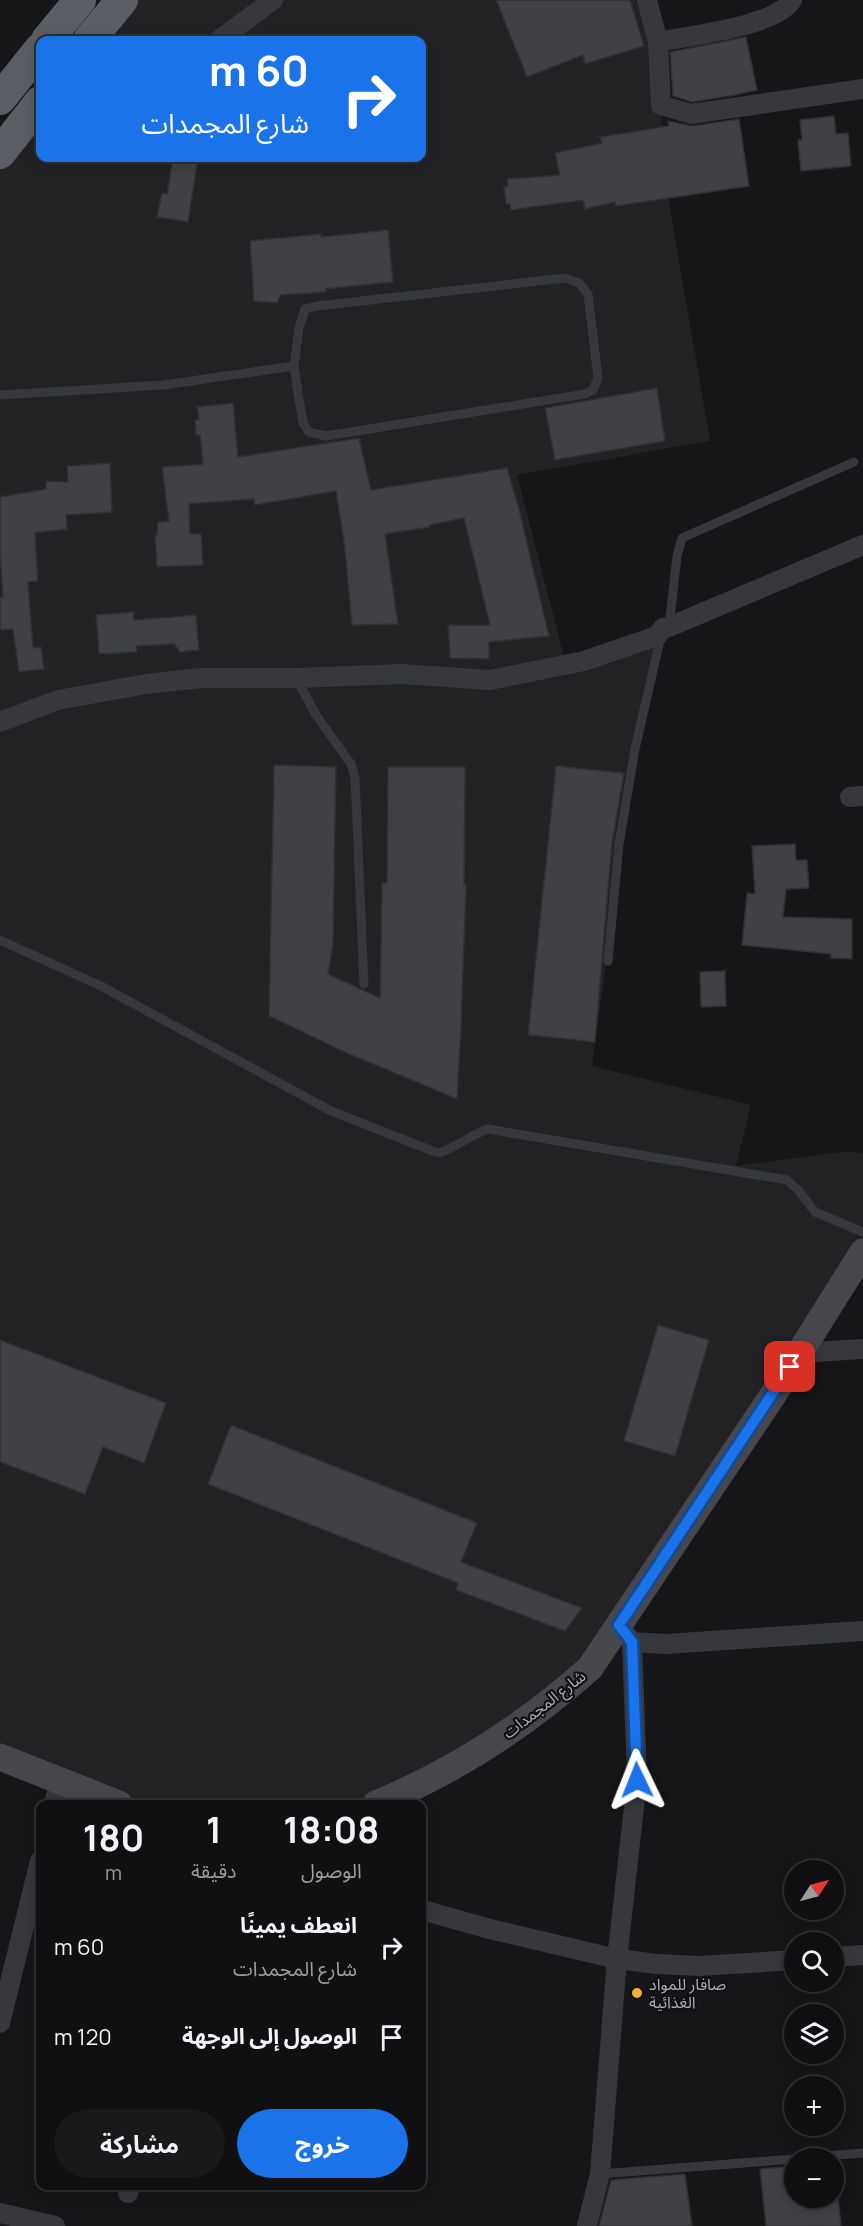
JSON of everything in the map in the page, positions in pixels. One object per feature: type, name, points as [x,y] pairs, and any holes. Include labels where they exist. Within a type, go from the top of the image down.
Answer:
[{"type":"highway","points":[[50,36],[80,0]]},
{"type":"highway","points":[[92,36],[122,0]]},
{"type":"highway","points":[[0,99],[36,54]]},
{"type":"highway","points":[[0,153],[36,107]]},
{"type":"main road","name":"شارع المجمدات","points":[[384,1800],[446,1771],[511,1731],[552,1702],[626,1634],[863,1252]]},
{"type":"main road","points":[[0,1757],[57,1793],[96,1800]]},
{"type":"street","points":[[224,36],[273,0]]},
{"type":"street","points":[[647,0],[658,42],[661,105],[691,114],[863,88]]},
{"type":"street","points":[[658,42],[739,27],[781,13],[792,0]]},
{"type":"street","points":[[0,722],[58,700],[146,684],[201,678],[296,678],[401,674],[490,680],[584,661],[657,636],[666,627],[863,545]]},
{"type":"street","points":[[799,1353],[863,1349]]},
{"type":"street","points":[[587,2226],[600,2174],[617,1959],[637,1780],[626,1634],[684,1643],[863,1631]]},
{"type":"street","points":[[0,2023],[36,1877]]},
{"type":"street","points":[[426,1911],[617,1959],[699,1966],[784,1960]]},
{"type":"street","points":[[844,1956],[863,1955]]},
{"type":"street","points":[[0,2213],[55,2226]]},
{"type":"lane","points":[[565,278],[579,283],[588,294],[598,378],[593,390],[585,394],[326,436],[309,432],[303,423],[294,366],[305,309],[565,278]]},
{"type":"lane","points":[[0,395],[164,385],[294,366]]},
{"type":"lane","points":[[608,961],[623,823],[635,749],[666,627],[682,538],[854,462]]},
{"type":"lane","points":[[296,678],[316,715],[351,764],[356,777],[364,984]]},
{"type":"lane","points":[[0,940],[100,986],[331,1111],[438,1153],[448,1150],[477,1132],[488,1129],[788,1180],[815,1212],[863,1232]]},
{"type":"lane","points":[[844,2155],[863,2153]]},
{"type":"lane","points":[[600,2174],[784,2160]]},
{"type":"shaded area","points":[[122,0],[647,0],[661,105],[669,202],[710,441],[517,475],[566,664],[656,636],[635,749],[592,1066],[751,1105],[736,1166],[848,1151],[863,1153],[863,1252],[590,1668],[382,1800],[119,1800],[0,1757],[0,153],[36,107],[36,162],[426,162],[426,36],[92,36]]},
{"type":"building","points":[[496,0],[630,0],[644,46],[585,64],[583,55],[527,77]]},
{"type":"building","points":[[746,37],[757,90],[692,102],[673,96],[670,52]]},
{"type":"building","points":[[834,116],[836,134],[848,133],[851,166],[801,171],[798,140],[802,140],[800,120]]},
{"type":"building","points":[[739,119],[749,186],[616,206],[615,202],[585,209],[583,200],[511,210],[510,204],[506,204],[504,187],[508,186],[507,179],[560,175],[555,153],[602,143],[600,137],[669,126],[668,121],[692,126]]},
{"type":"building","points":[[172,162],[197,162],[188,222],[157,217],[162,193],[167,194]]},
{"type":"building","points":[[388,230],[393,282],[326,289],[326,292],[281,295],[277,303],[254,301],[250,241]]},
{"type":"building","points":[[657,388],[665,441],[555,460],[545,408]]},
{"type":"building","points":[[233,403],[238,457],[359,438],[371,490],[507,468],[549,636],[489,642],[489,659],[450,658],[448,625],[490,625],[464,518],[430,525],[430,527],[385,534],[398,624],[352,625],[344,541],[336,491],[255,505],[254,499],[189,504],[190,534],[201,534],[203,565],[157,567],[155,535],[157,535],[158,522],[169,521],[162,467],[203,464],[200,435],[196,435],[195,420],[199,420],[197,407]]},
{"type":"building","points":[[110,463],[112,512],[66,515],[67,529],[35,533],[38,581],[28,582],[33,648],[41,647],[44,669],[19,672],[13,629],[0,630],[0,597],[3,597],[0,497],[46,489],[46,481],[68,482],[67,466]]},
{"type":"building","points":[[134,612],[134,620],[196,615],[199,650],[179,652],[175,644],[136,646],[137,652],[99,654],[96,615]]},
{"type":"building","points":[[274,765],[336,767],[333,945],[328,974],[380,998],[382,883],[387,883],[388,767],[465,767],[464,885],[466,885],[457,1099],[347,1053],[269,1016]]},
{"type":"building","points":[[556,766],[624,773],[612,843],[595,1042],[528,1035]]},
{"type":"building","points":[[795,844],[796,860],[807,860],[809,888],[786,889],[783,917],[852,919],[852,959],[831,958],[831,954],[742,945],[747,893],[755,894],[752,846]]},
{"type":"building","points":[[725,971],[726,1006],[701,1007],[700,972]]},
{"type":"building","points":[[658,1325],[709,1340],[675,1456],[624,1441]]},
{"type":"building","points":[[0,1340],[166,1403],[144,1463],[103,1447],[85,1494],[0,1462]]},
{"type":"building","points":[[231,1425],[477,1523],[461,1562],[582,1608],[565,1631],[456,1590],[458,1583],[208,1484]]},
{"type":"building","points":[[784,2167],[784,2208],[839,2208],[841,2226],[766,2226],[760,2169]]},
{"type":"building","points":[[685,2174],[692,2226],[599,2226],[611,2180]]},
{"type":"place","name":"صافار للمواد الغذائية","points":[[637,1993]]},
{"type":"route","points":[[637,1780],[632,1642],[619,1625],[790,1367]]}]
